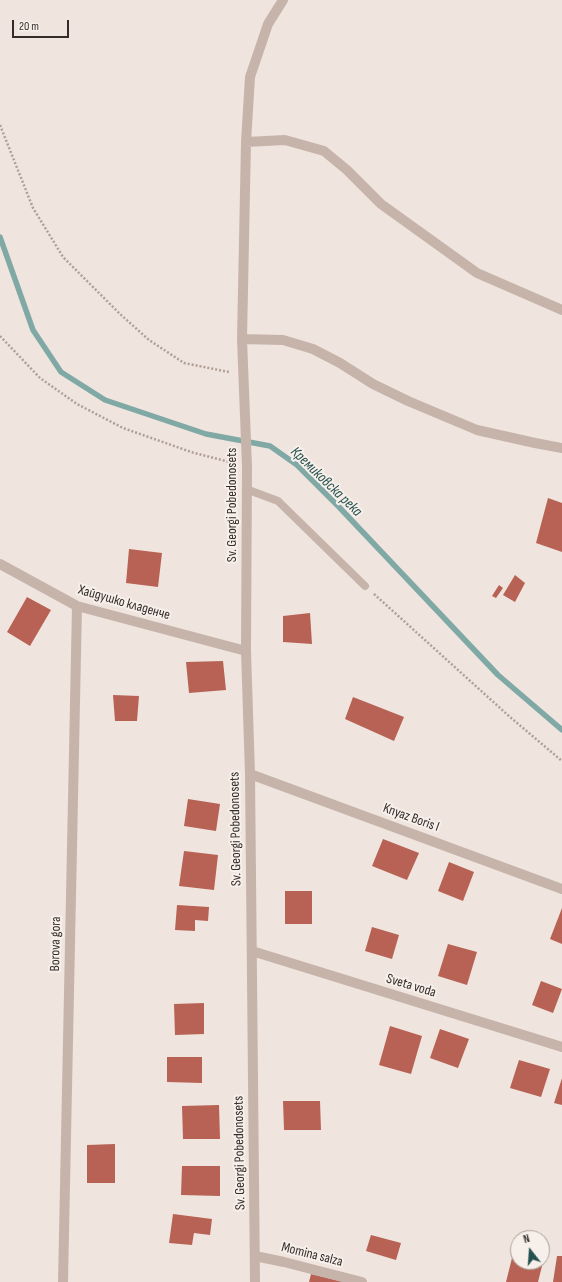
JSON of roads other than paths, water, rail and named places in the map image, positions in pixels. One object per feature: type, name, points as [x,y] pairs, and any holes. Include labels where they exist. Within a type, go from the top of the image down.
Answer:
[{"type":"street","name":"Sv. Georgi Pobedonosets","points":[[255,1282],[250,774],[246,651],[247,467],[242,340],[246,142],[250,77],[268,24],[283,0]]},
{"type":"street","points":[[246,142],[285,140],[324,151],[347,170],[381,204],[477,273],[562,310]]},
{"type":"street","points":[[242,340],[283,340],[313,349],[340,363],[373,384],[408,401],[477,430],[562,448]]},
{"type":"street","name":"Хайдушко кладенче","points":[[0,564],[77,606],[246,651]]},
{"type":"street","name":"Borova gora","points":[[63,1282],[77,606]]},
{"type":"street","name":"Knyaz Boris I","points":[[250,774],[562,889]]},
{"type":"street","name":"Sveta voda","points":[[252,951],[562,1047]]},
{"type":"street","name":"Momina salza","points":[[255,1256],[362,1282]]},
{"type":"lane","points":[[246,489],[278,501],[365,586]]},
{"type":"waterway","name":"Кремиковска река","points":[[0,237],[33,330],[61,372],[105,400],[206,434],[270,446],[297,465],[339,507],[498,675],[562,730]]}]
